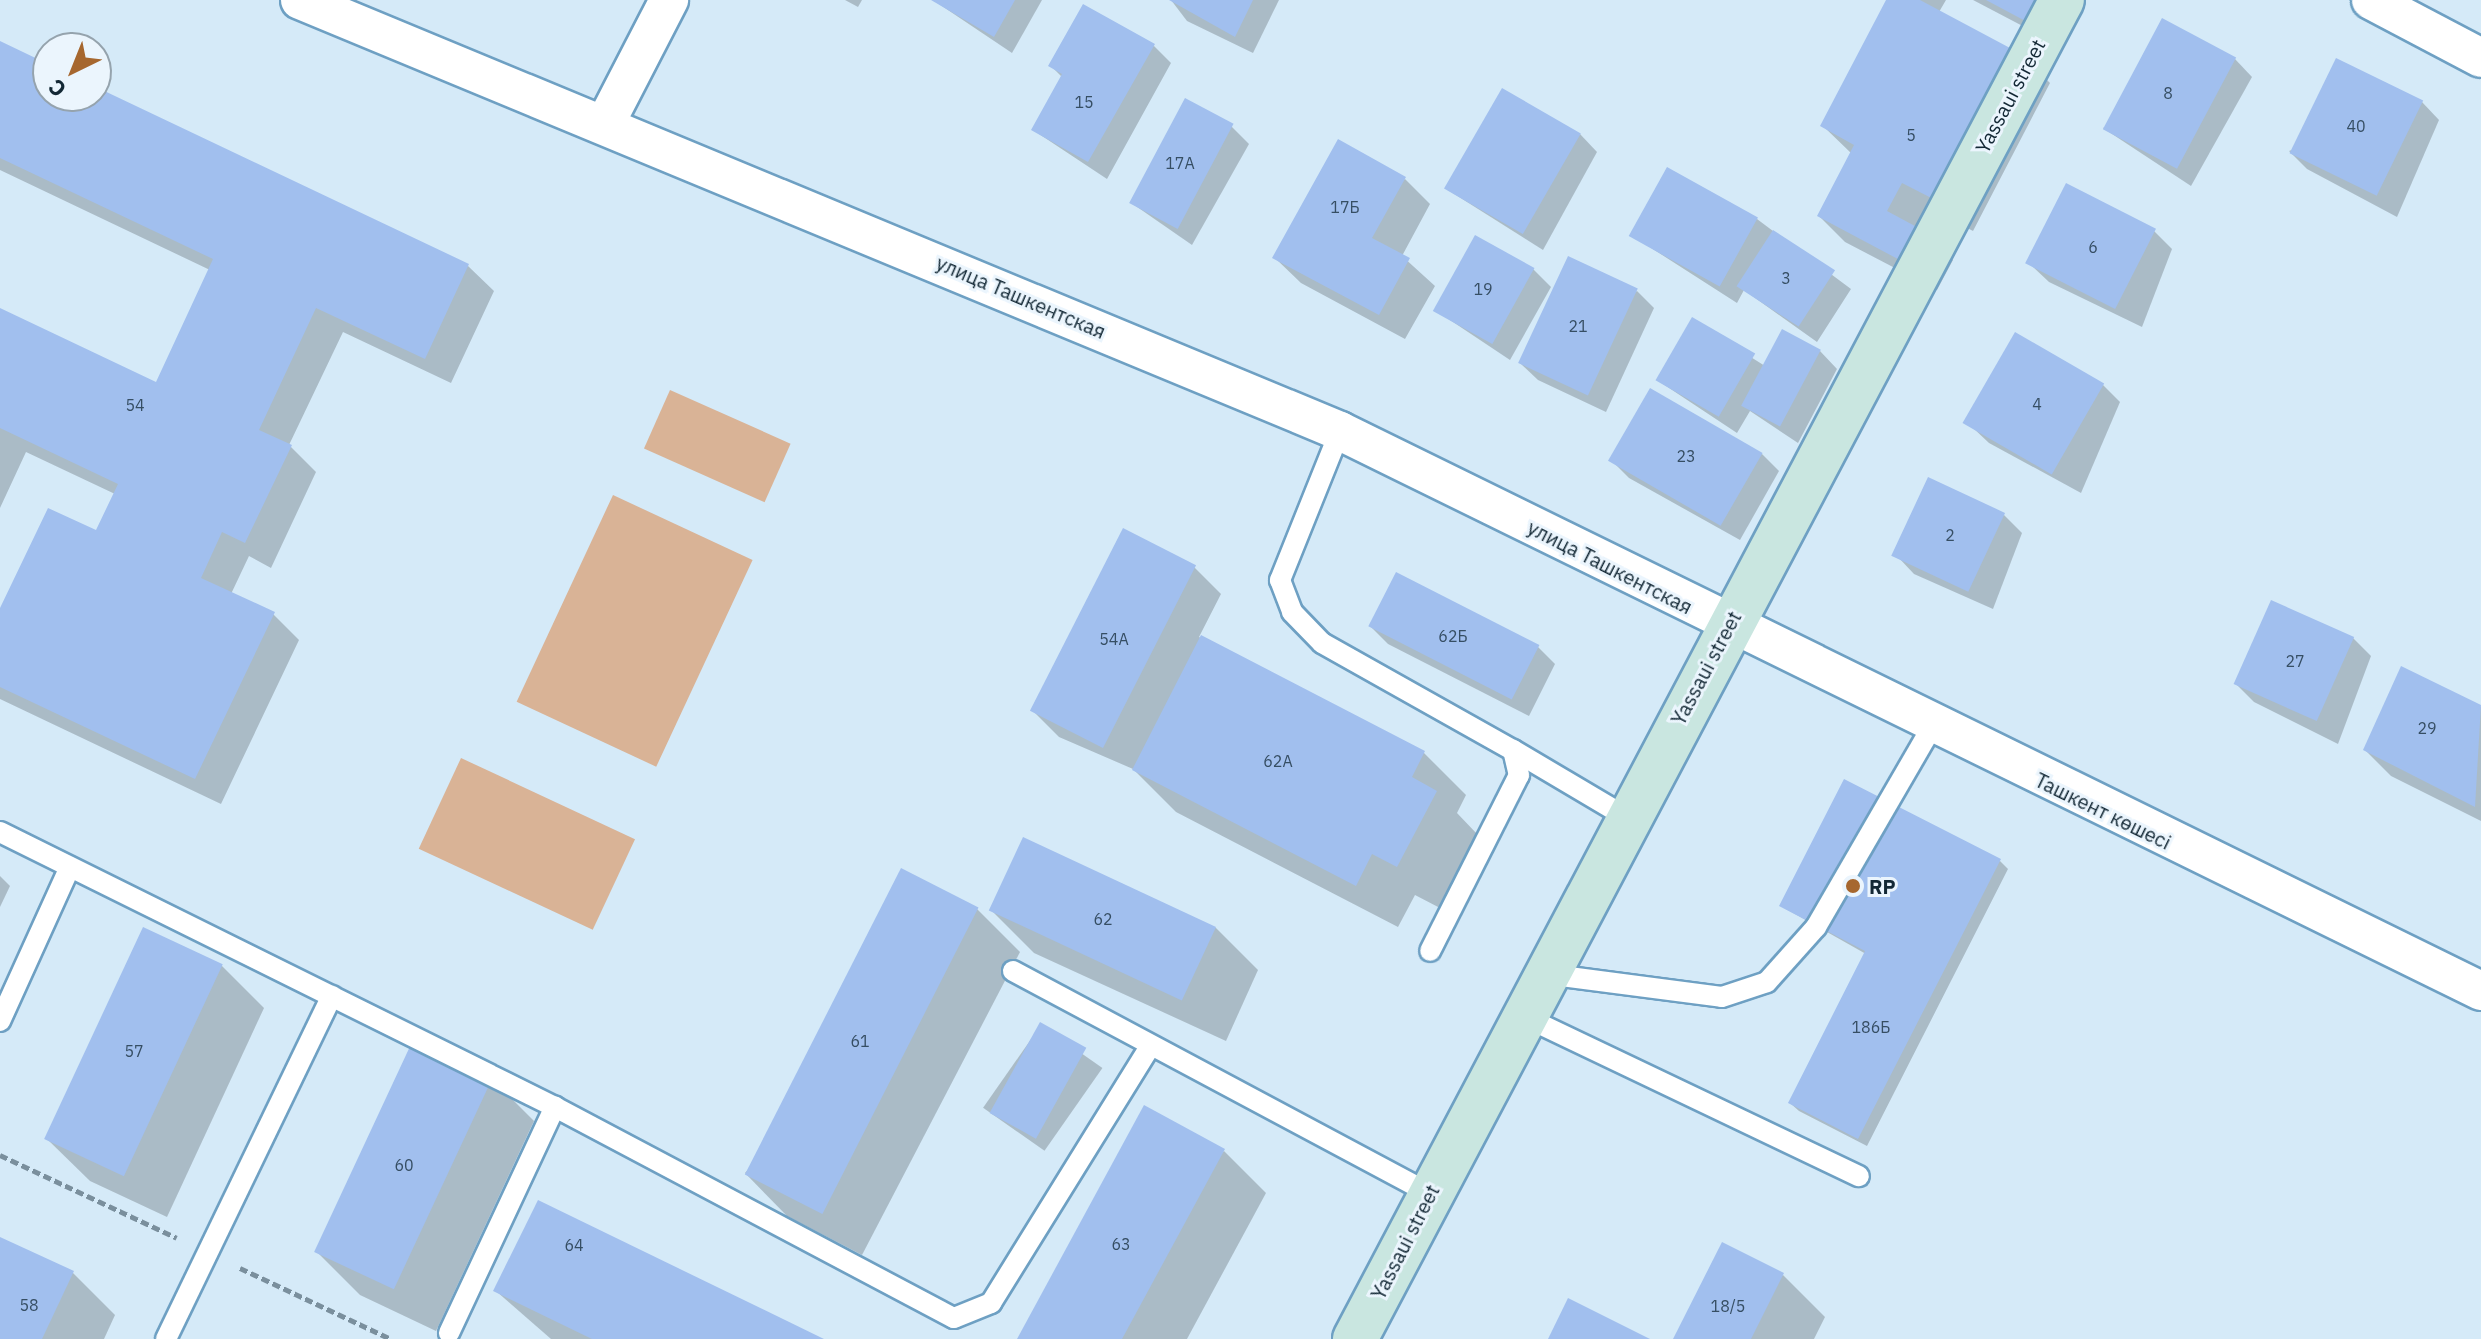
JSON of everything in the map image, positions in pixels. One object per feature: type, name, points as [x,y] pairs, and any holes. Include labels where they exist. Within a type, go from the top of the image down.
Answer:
[{"type":"main road","name":"Yassaui street","points":[[1355,1339],[1728,627],[2062,0]]},
{"type":"street","name":"улица Ташкентская","points":[[300,0],[1340,431],[1728,627]]},
{"type":"street","points":[[605,124],[669,0]]},
{"type":"street","points":[[2371,0],[2481,58]]},
{"type":"street","name":"Ташкент көшесі","points":[[1728,627],[2481,991]]},
{"type":"lane","points":[[1340,431],[1280,580],[1292,612],[1322,643],[1628,818]]},
{"type":"lane","points":[[1546,974],[1722,997],[1767,982],[1816,927],[1932,727]]},
{"type":"lane","points":[[1430,951],[1519,775],[1513,750]]},
{"type":"lane","points":[[0,832],[555,1107],[954,1318],[991,1303],[1149,1048]]},
{"type":"lane","points":[[0,1021],[70,867]]},
{"type":"lane","points":[[1013,971],[1149,1048],[1430,1194]]},
{"type":"lane","points":[[166,1339],[332,996]]},
{"type":"lane","points":[[1523,1016],[1859,1176]]},
{"type":"lane","points":[[452,1337],[555,1107]]},
{"type":"shaded area","points":[[670,390],[791,444],[765,502],[644,448]]},
{"type":"shaded area","points":[[613,495],[753,560],[656,767],[517,702]]},
{"type":"shaded area","points":[[461,758],[635,839],[593,930],[419,849]]},
{"type":"building","points":[[931,0],[1015,0],[994,37]]},
{"type":"building","points":[[1169,0],[1253,0],[1235,37]]},
{"type":"building","points":[[1886,0],[1920,0],[2025,56],[1947,206],[1902,183],[1887,211],[1928,233],[1911,266],[1817,216],[1854,145],[1820,126]]},
{"type":"building","points":[[1986,0],[2044,0],[2031,24]]},
{"type":"building","points":[[1083,4],[1155,44],[1088,162],[1031,130],[1062,74],[1048,66]]},
{"type":"building","points":[[2162,18],[2236,57],[2177,169],[2103,129]]},
{"type":"building","points":[[0,41],[32,56],[32,112],[112,112],[112,95],[469,264],[425,359],[316,308],[259,430],[292,445],[245,543],[222,532],[201,578],[275,612],[195,779],[0,687],[0,608],[48,508],[96,530],[118,484],[0,428],[0,308],[156,382],[213,259],[0,158]]},
{"type":"building","points":[[2336,58],[2423,101],[2377,196],[2290,153]]},
{"type":"building","points":[[1502,88],[1581,134],[1523,234],[1444,188]]},
{"type":"building","points":[[1185,98],[1234,124],[1178,229],[1129,203]]},
{"type":"building","points":[[1338,139],[1406,177],[1372,238],[1410,258],[1379,315],[1272,258]]},
{"type":"building","points":[[1667,167],[1758,217],[1720,287],[1629,236]]},
{"type":"building","points":[[2066,183],[2156,229],[2115,309],[2025,263]]},
{"type":"building","points":[[1773,230],[1835,270],[1799,326],[1737,286]]},
{"type":"building","points":[[1475,235],[1534,268],[1492,344],[1433,311]]},
{"type":"building","points":[[1568,256],[1638,289],[1588,395],[1518,363]]},
{"type":"building","points":[[1692,317],[1755,354],[1719,417],[1656,380]]},
{"type":"building","points":[[1782,329],[1821,350],[1780,426],[1741,406]]},
{"type":"building","points":[[2015,332],[2104,384],[2052,474],[1962,423]]},
{"type":"building","points":[[1650,388],[1763,453],[1721,526],[1608,461]]},
{"type":"building","points":[[1928,477],[2005,513],[1968,592],[1891,556]]},
{"type":"building","points":[[1123,528],[1196,565],[1103,748],[1030,711]]},
{"type":"building","points":[[1396,572],[1539,645],[1512,699],[1368,626]]},
{"type":"building","points":[[2271,600],[2354,637],[2317,721],[2234,684]]},
{"type":"building","points":[[1201,635],[1425,751],[1412,777],[1437,791],[1397,867],[1372,854],[1356,886],[1132,770]]},
{"type":"building","points":[[2401,666],[2481,705],[2475,807],[2363,750]]},
{"type":"building","points":[[1844,779],[2001,859],[1858,1139],[1788,1103],[1865,951],[1779,906]]},
{"type":"building","points":[[1023,837],[1216,927],[1182,1000],[989,910]]},
{"type":"building","points":[[901,868],[979,907],[822,1214],[745,1175]]},
{"type":"building","points":[[143,927],[223,964],[124,1176],[44,1139]]},
{"type":"building","points":[[1040,1022],[1086,1048],[1036,1139],[990,1113]]},
{"type":"building","points":[[413,1040],[493,1077],[394,1289],[314,1252]]},
{"type":"building","points":[[1144,1105],[1225,1149],[1122,1339],[1017,1339]]},
{"type":"building","points":[[538,1200],[824,1339],[592,1339],[493,1291]]},
{"type":"building","points":[[0,1237],[74,1271],[42,1339],[0,1339]]},
{"type":"building","points":[[1722,1242],[1784,1273],[1751,1339],[1673,1339]]},
{"type":"building","points":[[1568,1298],[1650,1339],[1548,1339]]},
{"type":"place","name":"RP","points":[[1853,886]]}]
